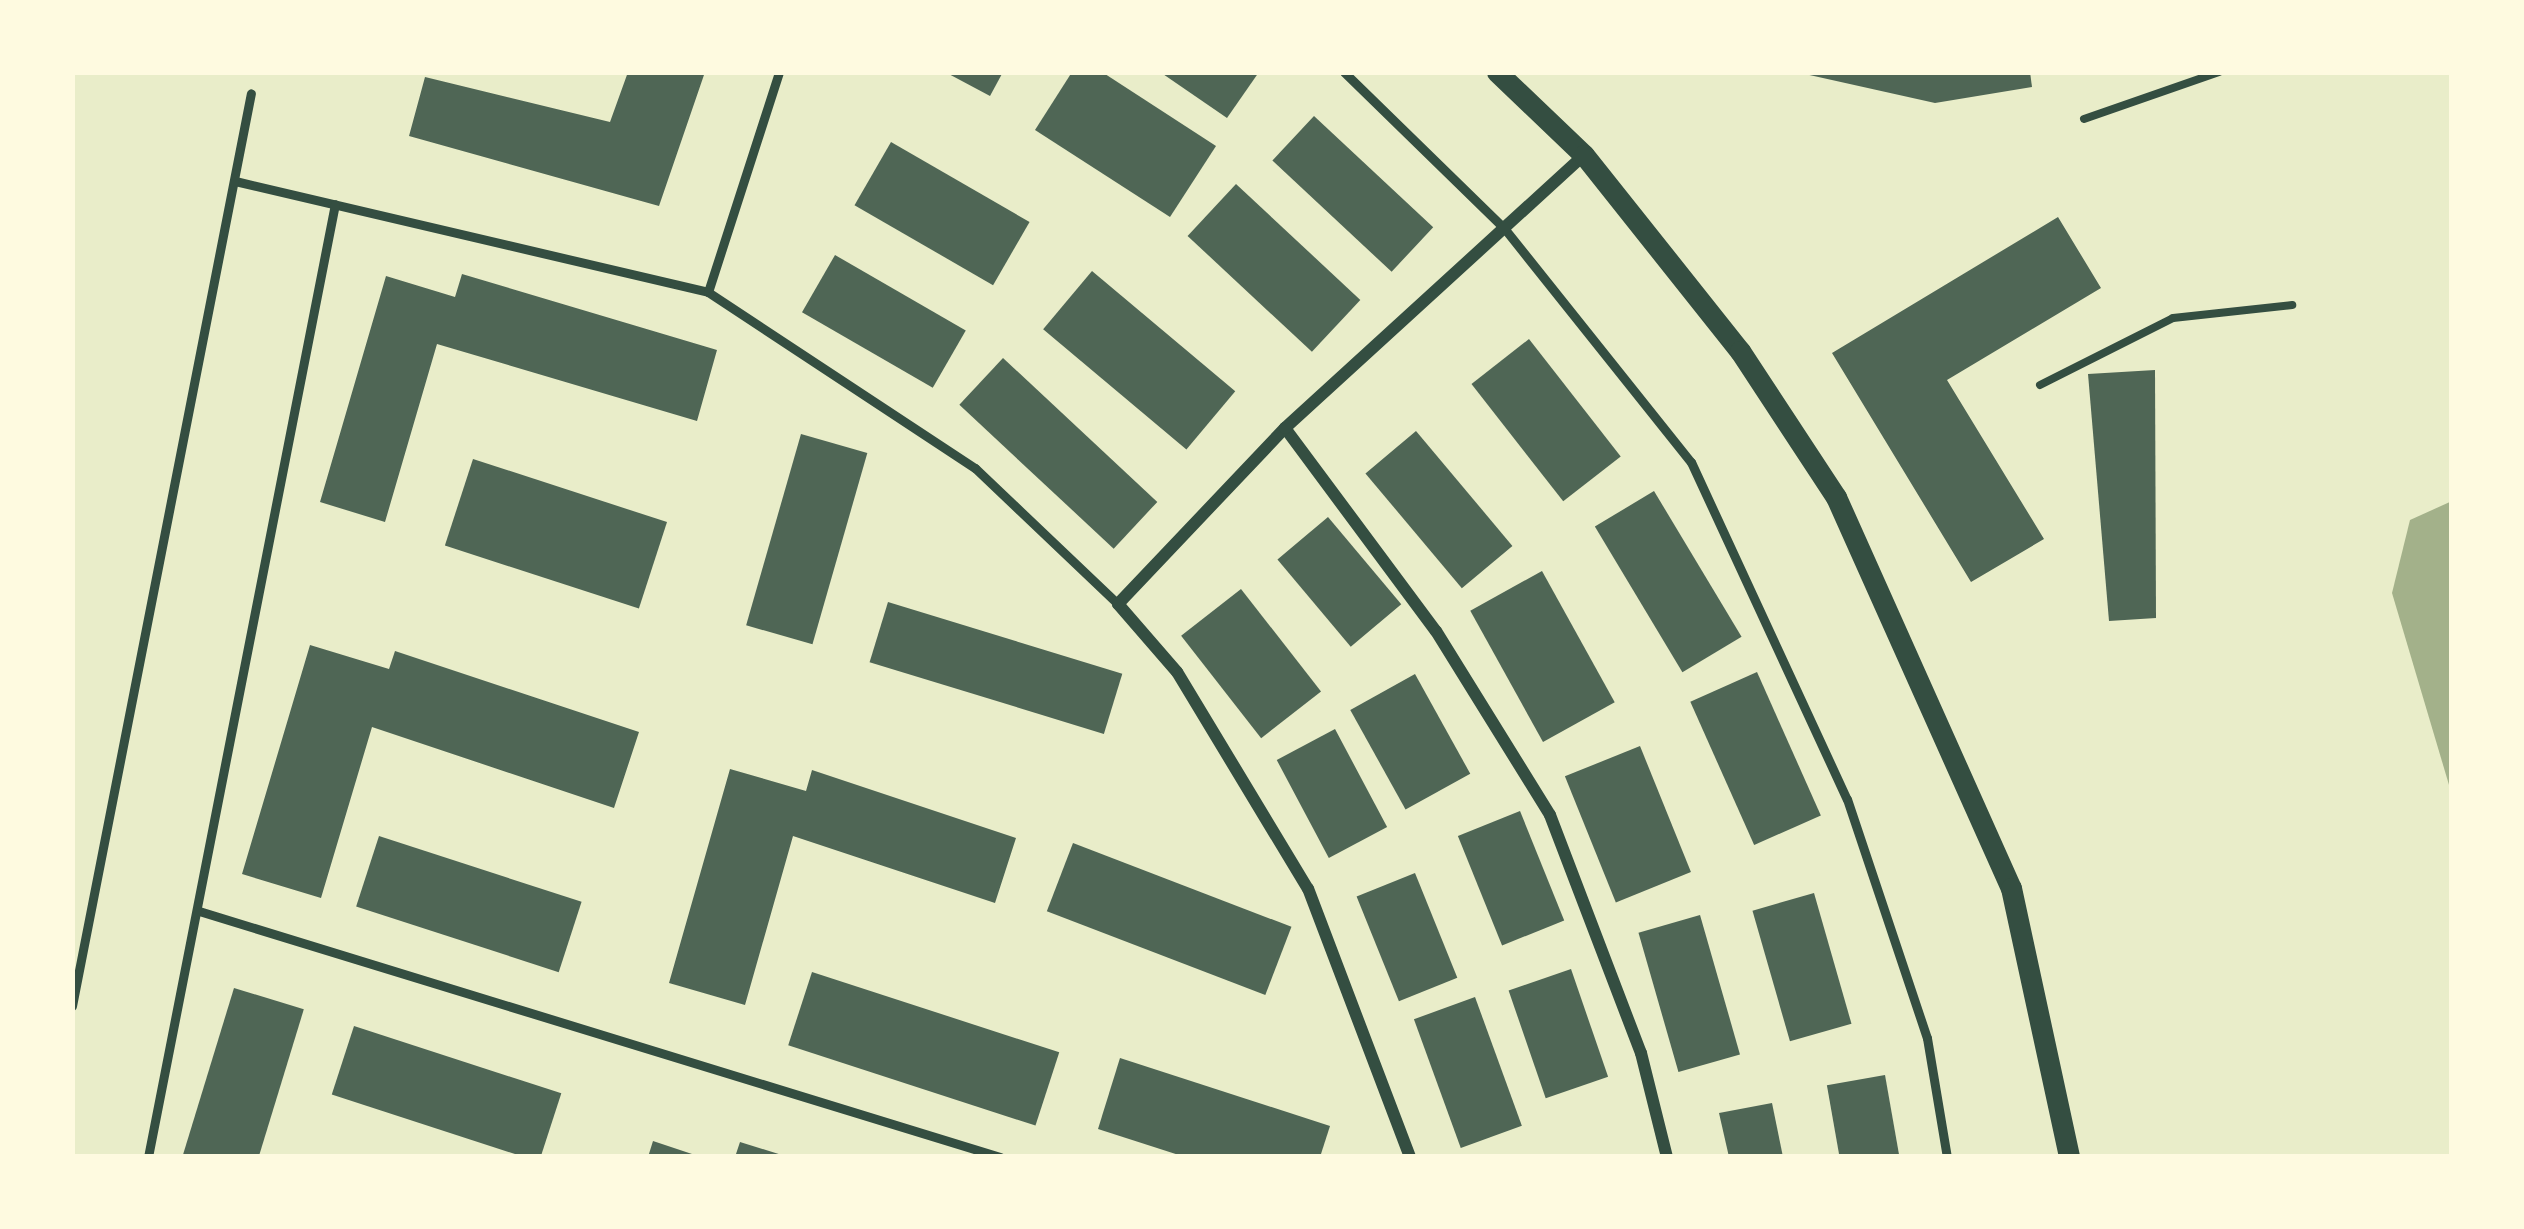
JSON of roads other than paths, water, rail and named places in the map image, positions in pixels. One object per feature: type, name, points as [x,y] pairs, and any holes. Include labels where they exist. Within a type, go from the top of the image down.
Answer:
[{"type":"street","points":[[1497,72],[1584,155],[1740,351],[1836,497],[1925,678],[2011,888],[2069,1157]]},
{"type":"street","points":[[1410,1157],[1308,889],[1177,671],[1118,604],[1285,428],[1584,155]]},
{"type":"street","points":[[1285,428],[1436,631],[1550,815],[1641,1053],[1667,1157]]},
{"type":"lane","points":[[708,292],[779,72]]},
{"type":"lane","points":[[1344,72],[1504,228],[1691,462],[1790,660],[1927,1038],[1947,1157]]},
{"type":"lane","points":[[72,1006],[251,94]]},
{"type":"lane","points":[[235,182],[708,292],[975,468],[1118,604]]},
{"type":"lane","points":[[148,1157],[335,204]]},
{"type":"lane","points":[[199,911],[1000,1157]]}]
